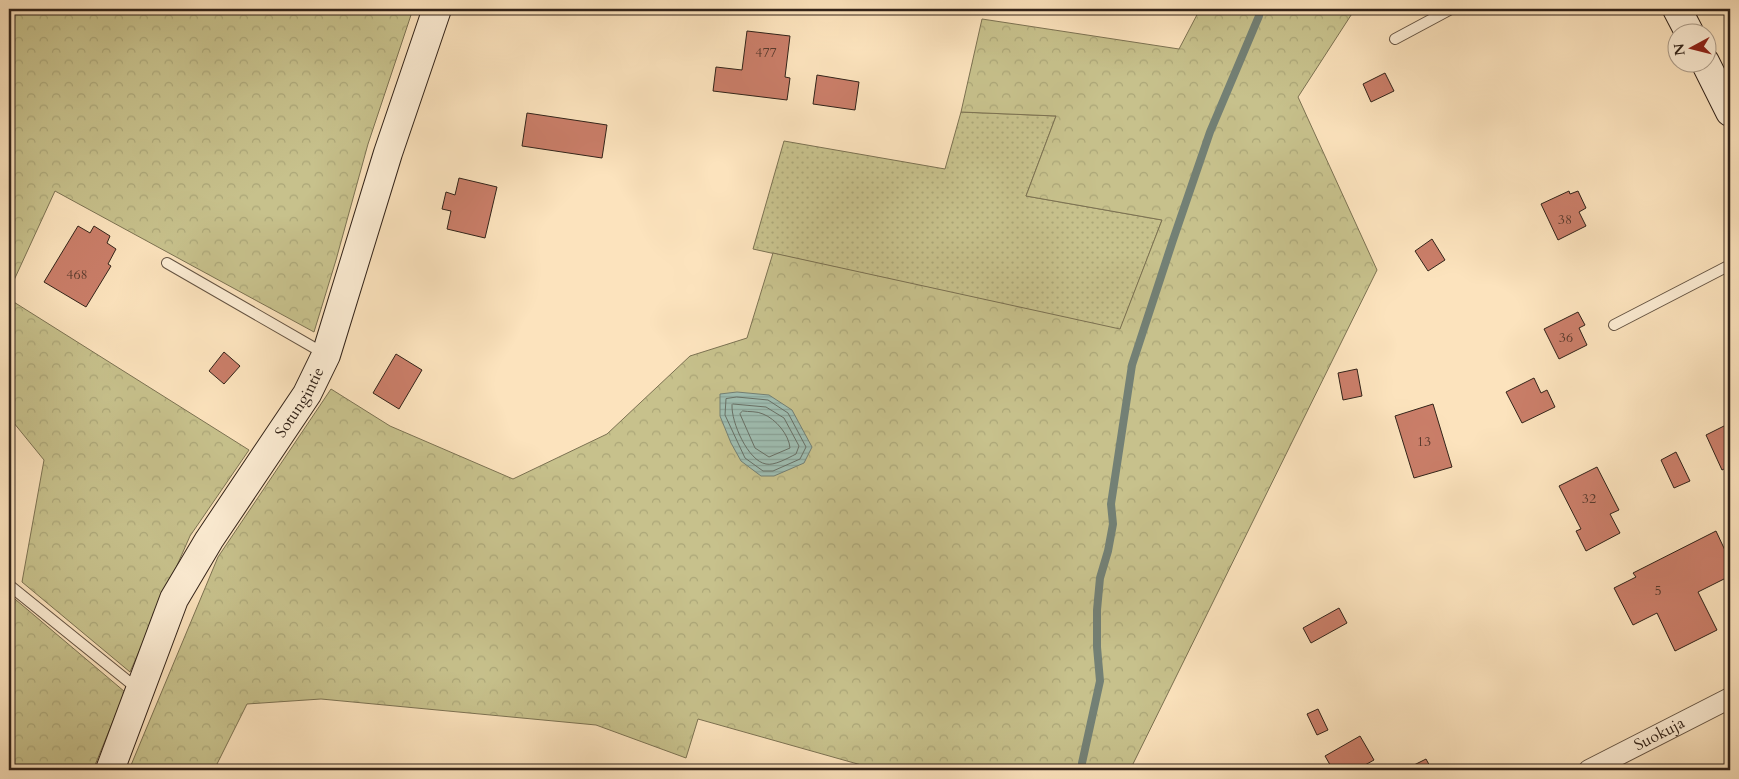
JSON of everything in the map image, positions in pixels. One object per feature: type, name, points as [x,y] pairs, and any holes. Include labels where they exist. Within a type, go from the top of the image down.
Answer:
[{"type":"street","name":"Sotungintie","points":[[110,770],[174,599],[209,540],[307,394],[326,355],[388,153],[437,9]]},
{"type":"street","points":[[1677,9],[1684,22]]},
{"type":"street","points":[[1710,72],[1730,112]]},
{"type":"street","name":"Suokuja","points":[[1589,770],[1730,698]]},
{"type":"lane","points":[[1395,39],[1451,9]]},
{"type":"lane","points":[[167,263],[326,355]]},
{"type":"lane","points":[[1614,324],[1730,265]]},
{"type":"lane","points":[[9,585],[140,690]]},
{"type":"green space","points":[[9,9],[413,9],[368,144],[314,332],[55,191],[9,291]]},
{"type":"green space","points":[[1200,9],[1355,9],[1298,97],[1377,270],[1130,770],[879,770],[698,719],[686,758],[596,725],[321,699],[247,704],[214,770],[129,770],[218,557],[331,389],[390,426],[513,479],[607,434],[690,356],[747,338],[773,253],[1120,329],[1162,220],[1026,196],[1056,116],[961,112],[982,19],[1179,49]]},
{"type":"green space","points":[[961,112],[1056,116],[1026,196],[1162,220],[1120,330],[753,249],[784,141],[945,169]]},
{"type":"green space","points":[[9,299],[249,450],[190,536],[130,672],[22,582],[44,460],[9,417]]},
{"type":"green space","points":[[9,594],[125,692],[93,770],[9,770]]},
{"type":"water","points":[[737,392],[769,395],[792,410],[812,447],[804,463],[774,476],[761,476],[741,461],[720,416],[720,394]]},
{"type":"building","points":[[747,31],[790,36],[785,77],[790,78],[787,100],[713,91],[716,67],[742,70]]},
{"type":"building","points":[[1385,73],[1394,91],[1371,102],[1363,84]]},
{"type":"building","points":[[817,75],[859,82],[855,110],[813,104]]},
{"type":"building","points":[[527,113],[607,125],[602,158],[522,146]]},
{"type":"building","points":[[459,178],[497,187],[485,238],[447,229],[451,211],[442,209],[446,192],[455,195]]},
{"type":"building","points":[[1569,191],[1570,194],[1578,191],[1586,208],[1579,212],[1586,226],[1558,240],[1541,204]]},
{"type":"building","points":[[78,226],[90,233],[94,226],[110,236],[107,243],[116,249],[108,264],[111,266],[86,307],[44,282]]},
{"type":"building","points":[[1432,239],[1445,260],[1428,271],[1415,251]]},
{"type":"building","points":[[1578,312],[1585,325],[1579,328],[1587,345],[1559,359],[1544,329]]},
{"type":"building","points":[[224,352],[240,366],[224,384],[209,371]]},
{"type":"building","points":[[396,354],[422,370],[399,409],[373,393]]},
{"type":"building","points":[[1357,369],[1362,396],[1343,400],[1338,373]]},
{"type":"building","points":[[1534,378],[1541,393],[1547,390],[1555,407],[1522,423],[1506,392]]},
{"type":"building","points":[[1433,404],[1452,467],[1414,478],[1395,416]]},
{"type":"building","points":[[1730,423],[1730,466],[1722,470],[1706,435]]},
{"type":"building","points":[[1676,452],[1690,481],[1674,488],[1661,460]]},
{"type":"building","points":[[1597,467],[1619,510],[1610,514],[1620,533],[1586,551],[1576,531],[1581,529],[1559,486]]},
{"type":"building","points":[[1716,531],[1730,561],[1730,576],[1698,592],[1717,630],[1675,651],[1657,613],[1633,625],[1614,588],[1636,577],[1633,573]]},
{"type":"building","points":[[1339,608],[1347,623],[1311,643],[1303,628]]},
{"type":"building","points":[[1318,709],[1328,730],[1317,735],[1307,714]]},
{"type":"building","points":[[1360,736],[1374,760],[1356,770],[1333,770],[1325,756]]},
{"type":"building","points":[[1426,759],[1432,770],[1417,770],[1414,765]]},
{"type":"waterway","points":[[1082,770],[1100,681],[1097,647],[1097,610],[1100,578],[1113,524],[1111,504],[1132,365],[1210,132],[1259,16],[1260,9]]}]
